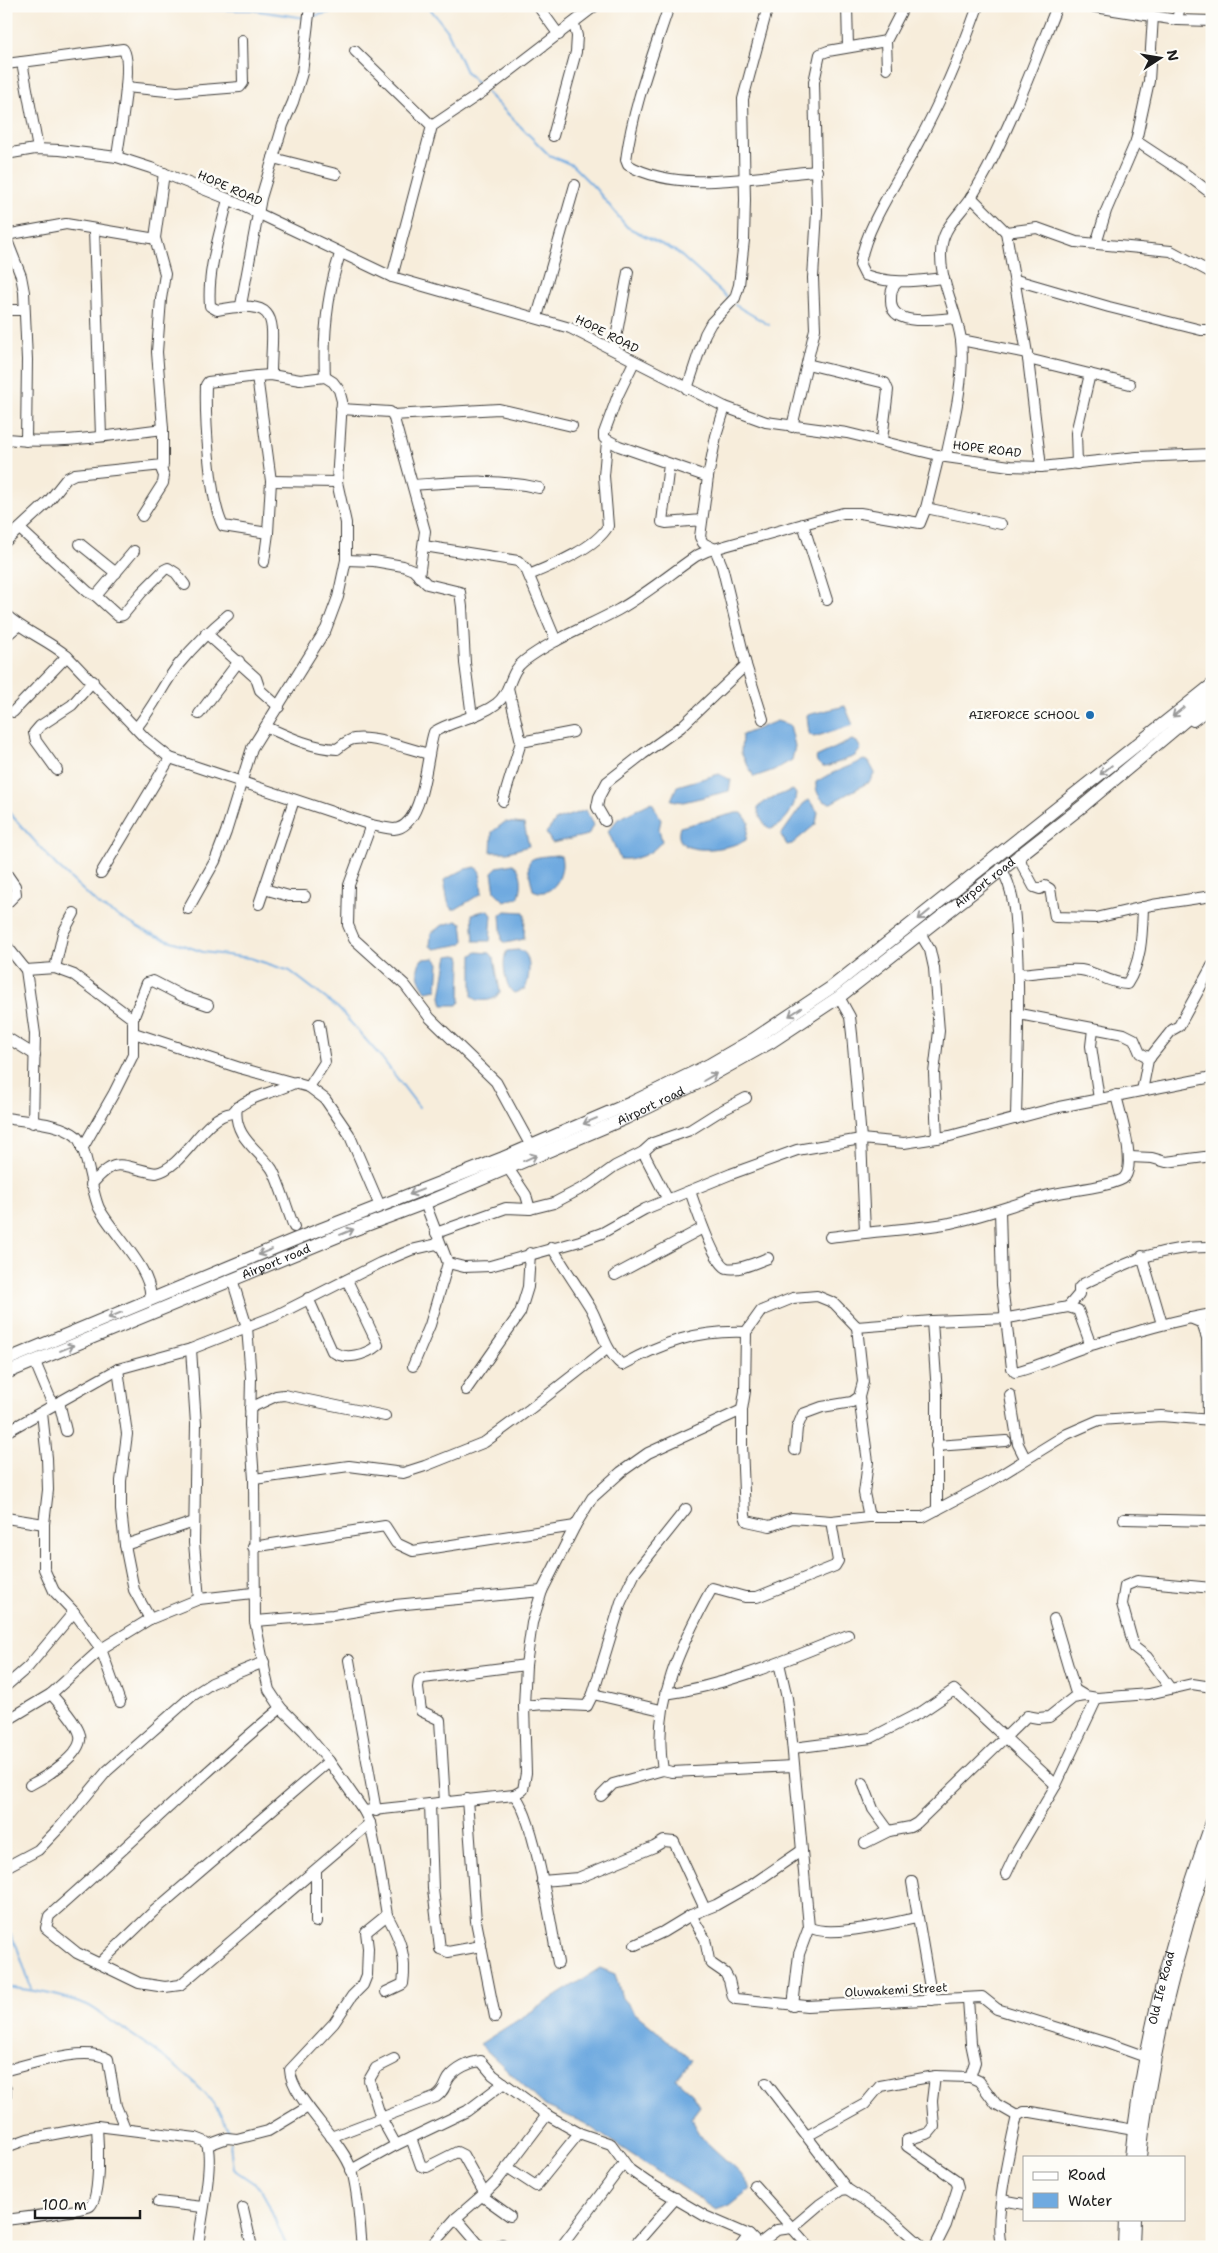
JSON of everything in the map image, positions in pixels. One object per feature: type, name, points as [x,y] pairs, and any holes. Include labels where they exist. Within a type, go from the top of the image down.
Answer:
[{"type":"main road","name":"Airport road","points":[[6,1373],[232,1280],[380,1206],[531,1146],[572,1134],[664,1101],[770,1042],[839,997],[1084,804],[1212,685]]},
{"type":"main road","name":"Airport road","points":[[6,1360],[150,1300],[324,1235],[425,1203],[508,1168],[708,1066],[754,1039],[832,987],[1165,730],[1212,698]]},
{"type":"main road","name":"Old Ife Road","points":[[1140,2156],[1166,1992],[1188,1894],[1212,1822]]},
{"type":"main road","name":"Old Ife Road","points":[[1131,2156],[1146,2057],[1212,1848]]},
{"type":"main road","points":[[1124,2247],[1125,2220]]},
{"type":"main road","points":[[1133,2247],[1134,2220]]},
{"type":"street","points":[[538,6],[559,35]]},
{"type":"street","points":[[392,277],[432,126],[495,83],[595,6]]},
{"type":"street","points":[[669,6],[642,82],[626,160],[628,165],[636,170],[661,177],[690,181],[717,181],[816,172]]},
{"type":"street","points":[[687,389],[705,334],[711,323],[735,298],[739,285],[744,240],[743,99],[768,6]]},
{"type":"street","points":[[847,6],[848,48]]},
{"type":"street","points":[[887,69],[886,41],[904,6]]},
{"type":"street","points":[[944,278],[897,283],[880,280],[865,275],[860,265],[860,258],[868,236],[897,176],[916,147],[954,70],[978,6]]},
{"type":"street","points":[[6,615],[18,626],[52,645],[67,656],[136,728],[170,758],[371,825],[394,829],[404,826],[410,820],[420,799],[434,732],[472,717],[498,703],[508,688],[512,674],[518,666],[556,641],[624,606],[696,556],[715,548],[843,513],[874,515],[917,524],[922,520],[958,404],[961,340],[944,278],[941,255],[942,243],[951,224],[971,197],[986,170],[1015,111],[1058,6]]},
{"type":"street","points":[[1089,6],[1177,20],[1212,21]]},
{"type":"street","points":[[1177,20],[1180,6]]},
{"type":"street","points":[[241,305],[257,213],[283,125],[299,86],[305,58],[308,14]]},
{"type":"street","points":[[1096,244],[1106,211],[1136,142],[1149,81],[1153,16]]},
{"type":"street","points":[[553,136],[576,52],[577,36],[574,24]]},
{"type":"street","points":[[126,87],[177,92],[240,87],[243,83],[242,40]]},
{"type":"street","points":[[792,427],[815,329],[813,270],[816,172],[814,82],[817,64],[820,54],[886,41]]},
{"type":"street","points":[[6,64],[124,49],[128,58],[117,157]]},
{"type":"street","points":[[354,51],[432,126]]},
{"type":"street","points":[[22,62],[38,149]]},
{"type":"street","points":[[1136,142],[1212,194]]},
{"type":"street","name":"HOPE ROAD","points":[[6,154],[38,149],[60,150],[117,157],[164,173],[228,199],[340,254],[392,277],[570,328],[687,389],[725,407],[766,422],[847,433],[942,456],[991,464],[1041,467],[1137,457],[1212,454]]},
{"type":"street","points":[[273,158],[336,174]]},
{"type":"street","points":[[6,542],[21,530],[48,502],[62,483],[75,474],[163,465],[158,341],[165,274],[155,238],[164,173]]},
{"type":"street","points":[[537,317],[575,185]]},
{"type":"street","points":[[971,197],[1006,232],[1028,356],[1041,467]]},
{"type":"street","points":[[228,199],[212,267],[209,293],[210,306],[217,310],[241,305],[264,310],[270,314],[272,326],[271,375]]},
{"type":"street","points":[[26,442],[27,360],[21,276],[6,236],[66,224],[155,238]]},
{"type":"street","points":[[1006,232],[1037,228],[1076,242],[1171,251],[1212,273]]},
{"type":"street","points":[[94,229],[101,436]]},
{"type":"street","points":[[325,377],[323,345],[332,280],[340,254]]},
{"type":"street","points":[[614,350],[628,272]]},
{"type":"street","points":[[1016,280],[1109,307],[1201,330],[1212,330]]},
{"type":"street","points":[[897,283],[891,290],[891,303],[894,313],[899,316],[919,319],[955,318]]},
{"type":"street","points":[[6,310],[24,310]]},
{"type":"street","points":[[961,340],[1130,384]]},
{"type":"street","points":[[529,575],[578,552],[605,531],[608,526],[604,476],[607,441],[604,432],[618,395],[634,362]]},
{"type":"street","points":[[807,364],[885,383],[888,390],[882,440]]},
{"type":"street","points":[[1077,464],[1076,433],[1090,374]]},
{"type":"street","points":[[188,910],[215,861],[252,748],[326,629],[338,597],[346,560],[346,523],[338,482],[342,401],[333,382],[325,377],[300,380],[271,375],[208,382],[206,417],[215,503],[223,526],[268,533]]},
{"type":"street","points":[[257,376],[270,481],[268,533],[264,562]]},
{"type":"street","points":[[696,556],[708,477],[716,436],[725,407]]},
{"type":"street","points":[[341,408],[390,412],[393,415],[499,409],[572,426]]},
{"type":"street","points":[[393,415],[425,531],[419,577]]},
{"type":"street","points":[[6,439],[26,442],[163,429]]},
{"type":"street","points":[[607,441],[708,477]]},
{"type":"street","points":[[669,464],[662,522],[702,520]]},
{"type":"street","points":[[142,516],[162,484],[164,476],[160,466]]},
{"type":"street","points":[[270,481],[338,482]]},
{"type":"street","points":[[413,484],[497,481],[539,488]]},
{"type":"street","points":[[926,508],[1001,524]]},
{"type":"street","points":[[803,524],[828,600]]},
{"type":"street","points":[[21,530],[88,592],[96,596],[120,616],[168,568],[176,573],[186,585]]},
{"type":"street","points":[[700,537],[703,543],[715,548],[722,566],[746,665],[763,719]]},
{"type":"street","points":[[80,544],[116,573]]},
{"type":"street","points":[[424,546],[518,561],[523,564],[556,641]]},
{"type":"street","points":[[96,596],[134,551]]},
{"type":"street","points":[[346,560],[394,564],[413,570],[427,584],[460,592],[465,663],[472,717]]},
{"type":"street","points":[[136,728],[152,710],[178,665],[206,633],[228,615]]},
{"type":"street","points":[[6,636],[18,626]]},
{"type":"street","points":[[206,633],[256,678],[260,690],[279,707]]},
{"type":"street","points":[[13,712],[67,656]]},
{"type":"street","points":[[199,714],[239,661]]},
{"type":"street","points":[[605,821],[597,808],[599,797],[607,782],[682,728],[746,665]]},
{"type":"street","points":[[57,770],[36,741],[34,733],[40,726],[72,705],[93,681]]},
{"type":"street","points":[[503,801],[521,742],[508,688]]},
{"type":"street","points":[[1084,804],[1091,802],[1150,752],[1212,707]]},
{"type":"street","points":[[266,727],[292,739],[327,749],[337,749],[348,741],[355,739],[370,740],[429,754]]},
{"type":"street","points":[[521,742],[573,732]]},
{"type":"street","points":[[101,873],[170,758]]},
{"type":"street","points":[[259,904],[294,800]]},
{"type":"street","points":[[371,825],[349,885],[348,924],[354,939],[405,985],[430,1018],[496,1082],[531,1146]]},
{"type":"street","points":[[1019,854],[1022,865],[1034,887],[1040,889],[1045,886],[1050,889],[1055,916],[1096,918],[1212,896]]},
{"type":"street","points":[[1001,868],[1008,879],[1014,909],[1018,974],[1019,1014],[1016,1119]]},
{"type":"street","points":[[6,873],[15,886],[16,894],[6,904]]},
{"type":"street","points":[[264,889],[290,896],[305,896]]},
{"type":"street","points":[[1018,974],[1080,970],[1112,983],[1126,984],[1132,976],[1141,947],[1143,908]]},
{"type":"street","points":[[55,968],[63,934],[74,913]]},
{"type":"street","points":[[920,933],[930,950],[934,968],[939,1031],[934,1074],[937,1138]]},
{"type":"street","points":[[6,945],[26,970],[35,1034],[33,1123]]},
{"type":"street","points":[[1142,1091],[1146,1068],[1150,1058],[1172,1030],[1179,1026],[1212,966]]},
{"type":"street","points":[[26,970],[55,968],[74,975],[133,1019]]},
{"type":"street","points":[[82,1148],[94,1130],[133,1055],[133,1019],[147,983],[153,981],[182,996],[208,1005]]},
{"type":"street","points":[[839,997],[850,1017],[861,1139],[865,1232]]},
{"type":"street","points":[[1019,1014],[1107,1030],[1134,1039],[1140,1053],[1150,1058]]},
{"type":"street","points":[[309,1087],[325,1062],[319,1024]]},
{"type":"street","points":[[1094,1029],[1091,1046],[1099,1099]]},
{"type":"street","points":[[134,1032],[223,1063],[309,1087],[325,1099],[349,1134],[380,1206]]},
{"type":"street","points":[[6,1037],[35,1055]]},
{"type":"street","points":[[448,1263],[464,1267],[490,1266],[552,1247],[580,1241],[602,1233],[645,1209],[798,1150],[861,1139],[904,1143],[937,1138],[1099,1099],[1212,1077]]},
{"type":"street","points":[[91,1185],[106,1168],[115,1165],[156,1173],[163,1172],[171,1167],[200,1134],[226,1114],[232,1113],[237,1107],[257,1097],[283,1089],[296,1082]]},
{"type":"street","points":[[830,1237],[865,1232],[908,1230],[952,1223],[1050,1194],[1114,1184],[1124,1178],[1128,1171],[1130,1157],[1116,1096]]},
{"type":"street","points":[[436,1233],[506,1208],[530,1209],[554,1203],[590,1184],[615,1166],[643,1152],[653,1143],[690,1130],[746,1098]]},
{"type":"street","points":[[237,1107],[237,1118],[244,1136],[271,1168],[294,1227]]},
{"type":"street","points":[[6,1118],[51,1124],[69,1131],[78,1138],[99,1208],[148,1282],[150,1300]]},
{"type":"street","points":[[643,1152],[668,1200]]},
{"type":"street","points":[[1130,1157],[1152,1158],[1166,1162],[1212,1156]]},
{"type":"street","points":[[508,1168],[526,1195],[530,1209]]},
{"type":"street","points":[[690,1191],[703,1228],[720,1263],[725,1268],[735,1269],[768,1258]]},
{"type":"street","points":[[413,1366],[430,1325],[448,1263],[425,1203]]},
{"type":"street","points":[[1000,1210],[1002,1285],[1008,1318],[1012,1368],[1015,1372],[1088,1346],[1148,1330],[1162,1324],[1212,1314]]},
{"type":"street","points":[[615,1275],[703,1228]]},
{"type":"street","points":[[6,1432],[118,1369],[191,1349],[247,1328],[275,1316],[380,1263],[411,1250],[437,1244],[442,1248]]},
{"type":"street","points":[[552,1247],[590,1308],[608,1348],[622,1364],[652,1348],[687,1336],[724,1331],[746,1332]]},
{"type":"street","points":[[1068,1307],[1079,1294],[1079,1288],[1083,1284],[1142,1256],[1170,1249],[1212,1247]]},
{"type":"street","points":[[466,1390],[520,1313],[528,1287],[530,1254]]},
{"type":"street","points":[[1142,1256],[1162,1324]]},
{"type":"street","points":[[232,1280],[247,1328],[251,1378],[250,1408],[254,1479],[253,1594],[255,1621],[269,1690],[282,1708],[329,1761],[364,1811],[370,1823],[380,1866],[387,1915],[399,1938],[405,1967],[403,1984],[386,1992]]},
{"type":"street","points":[[308,1298],[332,1351],[339,1356],[348,1357],[373,1349],[378,1345],[346,1280]]},
{"type":"street","points":[[869,1517],[864,1494],[868,1462],[859,1397],[863,1382],[858,1327],[834,1303],[817,1296],[793,1298],[761,1311],[746,1332],[745,1392],[742,1410],[745,1516],[747,1521],[770,1526],[792,1518],[831,1521],[869,1517],[923,1517],[991,1481],[1025,1458],[1079,1427],[1099,1420],[1161,1416],[1210,1419],[1209,1338],[1202,1324],[1190,1318]]},
{"type":"street","points":[[858,1327],[932,1321],[1008,1318],[1068,1307],[1078,1310],[1089,1340],[1088,1346]]},
{"type":"street","points":[[932,1321],[937,1393],[937,1510]]},
{"type":"street","points":[[254,1479],[349,1466],[403,1473],[425,1466],[485,1442],[530,1410],[608,1348]]},
{"type":"street","points":[[191,1349],[196,1424],[194,1522],[198,1599]]},
{"type":"street","points":[[35,1362],[56,1403],[66,1431]]},
{"type":"street","points":[[118,1369],[127,1434],[121,1481],[121,1510],[134,1590],[150,1619]]},
{"type":"street","points":[[250,1408],[276,1396],[284,1395],[385,1416]]},
{"type":"street","points":[[1010,1395],[1018,1444],[1025,1458]]},
{"type":"street","points":[[795,1450],[797,1428],[803,1414],[822,1407],[852,1402],[859,1397]]},
{"type":"street","points":[[364,1811],[514,1795],[523,1790],[526,1772],[524,1706],[526,1665],[532,1623],[542,1591],[575,1526],[592,1498],[621,1472],[648,1453],[742,1410]]},
{"type":"street","points":[[42,1413],[48,1458],[48,1490],[44,1524],[44,1569],[54,1591],[74,1612],[102,1649],[120,1702]]},
{"type":"street","points":[[936,1446],[1006,1441]]},
{"type":"street","points":[[524,1706],[544,1704],[587,1706],[593,1694],[621,1602],[631,1580],[686,1509]]},
{"type":"street","points":[[1124,1519],[1212,1521]]},
{"type":"street","points":[[7,1520],[44,1524]]},
{"type":"street","points":[[663,1770],[660,1752],[661,1710],[671,1672],[690,1627],[712,1588],[745,1597],[757,1597],[835,1566],[838,1561],[831,1521]]},
{"type":"street","points":[[126,1545],[194,1522]]},
{"type":"street","points":[[253,1547],[385,1526],[396,1543],[413,1551],[575,1526]]},
{"type":"street","points":[[1170,1688],[1147,1657],[1134,1647],[1122,1604],[1125,1586],[1137,1581],[1186,1584],[1212,1588]]},
{"type":"street","points":[[255,1621],[333,1615],[395,1605],[542,1591]]},
{"type":"street","points":[[6,1721],[51,1694],[102,1649],[150,1619],[198,1599],[253,1594]]},
{"type":"street","points":[[6,1686],[28,1667],[74,1612]]},
{"type":"street","points":[[1054,1619],[1068,1671],[1076,1690],[1085,1696]]},
{"type":"street","points":[[666,1694],[693,1690],[732,1680],[848,1635]]},
{"type":"street","points":[[349,1660],[376,1811]]},
{"type":"street","points":[[6,1867],[38,1850],[61,1826],[107,1771],[192,1696],[212,1683],[264,1662]]},
{"type":"street","points":[[779,1662],[787,1698],[793,1748],[809,1927],[799,1954],[793,2006]]},
{"type":"street","points":[[444,1802],[440,1720],[422,1711],[418,1688],[419,1680],[422,1678],[526,1665]]},
{"type":"street","points":[[865,1844],[889,1831],[910,1827],[918,1823],[1027,1716],[1045,1719],[1073,1698],[1085,1696],[1096,1698],[1149,1694],[1192,1684],[1212,1687]]},
{"type":"street","points":[[793,1748],[871,1738],[923,1711],[954,1690],[1056,1785]]},
{"type":"street","points":[[30,1785],[61,1766],[80,1742],[80,1733],[51,1694]]},
{"type":"street","points":[[593,1694],[661,1710]]},
{"type":"street","points":[[1006,1874],[1056,1785],[1096,1698]]},
{"type":"street","points":[[282,1708],[233,1748],[122,1852],[48,1916],[46,1928],[77,1953],[139,1983],[164,1987],[180,1985],[370,1823]]},
{"type":"street","points":[[100,1963],[160,1906],[329,1761]]},
{"type":"street","points":[[601,1796],[613,1784],[663,1770],[672,1772],[794,1766]]},
{"type":"street","points":[[864,1783],[873,1809],[889,1831]]},
{"type":"street","points":[[514,1795],[525,1811],[542,1881],[558,1963]]},
{"type":"street","points":[[467,1799],[476,1921],[495,2017]]},
{"type":"street","points":[[430,1804],[433,1889],[440,1949],[448,1952],[481,1946]]},
{"type":"street","points":[[542,1881],[578,1878],[645,1851],[664,1841],[674,1842],[705,1909]]},
{"type":"street","points":[[635,1945],[663,1932],[691,1914],[705,1909],[753,1884],[801,1851]]},
{"type":"street","points":[[316,1870],[316,1922]]},
{"type":"street","points":[[912,1882],[932,2000]]},
{"type":"street","name":"Oluwakemi Street","points":[[691,1914],[705,1939],[709,1960],[725,1973],[732,1988],[744,2000],[793,2006],[859,2005],[982,1997],[997,2009],[1146,2057]]},
{"type":"street","points":[[362,2247],[352,2170],[331,2136],[308,2107],[296,2087],[290,2070],[334,2023],[352,1996],[362,1985],[367,1975],[368,1948],[366,1932],[387,1915]]},
{"type":"street","points":[[809,1927],[815,1931],[832,1931],[874,1927],[917,1918]]},
{"type":"street","points":[[968,1999],[971,2043],[975,2062],[970,2078]]},
{"type":"street","points":[[6,2070],[81,2053],[100,2054],[108,2058],[116,2106],[125,2128]]},
{"type":"street","points":[[394,2059],[376,2068],[370,2076],[381,2118],[396,2145]]},
{"type":"street","points":[[331,2136],[436,2097],[444,2091],[448,2079],[457,2070],[480,2061],[493,2075],[547,2115],[579,2133],[611,2144],[618,2152],[624,2164],[642,2178],[705,2216],[749,2235],[760,2245],[777,2230],[792,2228],[819,2205],[841,2190],[847,2189]]},
{"type":"street","points":[[935,2076],[932,2101],[934,2128],[929,2133],[907,2140],[907,2146],[956,2180],[958,2186],[946,2225],[935,2247]]},
{"type":"street","points":[[807,2136],[866,2104],[880,2086],[935,2076],[970,2078],[978,2081],[996,2104],[1017,2116]]},
{"type":"street","points":[[352,2170],[396,2145],[467,2111],[504,2082]]},
{"type":"street","points":[[766,2082],[847,2189],[886,2214],[924,2247]]},
{"type":"street","points":[[6,2089],[6,2096]]},
{"type":"street","points":[[208,2145],[227,2138],[237,2139],[268,2131],[308,2107]]},
{"type":"street","points":[[1017,2116],[1024,2112],[1031,2112],[1134,2130]]},
{"type":"street","points":[[432,2246],[442,2231],[484,2194],[547,2115]]},
{"type":"street","points":[[1002,2247],[999,2235],[1002,2200],[1017,2116]]},
{"type":"street","points":[[6,2220],[32,2218],[41,2214],[83,2209],[90,2206],[94,2201],[99,2168],[98,2126]]},
{"type":"street","points":[[6,2147],[28,2139],[98,2126],[196,2138],[206,2142],[208,2145],[209,2167],[198,2247]]},
{"type":"street","points":[[507,2167],[536,2186],[579,2133]]},
{"type":"street","points":[[411,2138],[421,2166],[427,2167],[457,2152],[462,2155],[484,2194],[510,2216]]},
{"type":"street","points":[[561,2247],[624,2164]]},
{"type":"street","points":[[754,2185],[809,2247]]},
{"type":"street","points":[[633,2247],[676,2198]]},
{"type":"street","points":[[1002,2200],[1023,2204]]},
{"type":"street","points":[[158,2202],[203,2207]]},
{"type":"street","points":[[243,2208],[252,2247]]},
{"type":"street","points":[[456,2218],[481,2247]]},
{"type":"street","points":[[740,2247],[749,2235]]},
{"type":"water","points":[[845,706],[853,725],[814,737],[809,734],[807,715]]},
{"type":"water","points":[[777,721],[790,725],[795,746],[792,760],[774,770],[754,777],[741,753],[742,735]]},
{"type":"water","points":[[852,740],[857,742],[861,749],[855,756],[826,767],[822,767],[817,762],[816,757]]},
{"type":"water","points":[[864,760],[869,762],[875,773],[869,782],[831,803],[827,803],[822,799],[818,793],[816,782]]},
{"type":"water","points":[[719,774],[731,780],[729,791],[683,802],[671,800],[677,786]]},
{"type":"water","points":[[793,790],[796,794],[795,799],[788,815],[776,827],[768,828],[760,817],[758,807],[769,799]]},
{"type":"water","points":[[809,800],[818,812],[816,824],[792,844],[787,845],[781,835],[803,804]]},
{"type":"water","points":[[652,802],[661,820],[659,829],[662,841],[643,856],[632,859],[620,859],[608,831],[618,819]]},
{"type":"water","points":[[586,810],[593,825],[588,835],[552,843],[546,833],[556,820]]},
{"type":"water","points":[[742,813],[749,822],[746,840],[739,843],[716,849],[692,848],[684,844],[679,837],[680,827]]},
{"type":"water","points":[[505,822],[524,824],[529,846],[508,852],[491,852],[492,832]]},
{"type":"water","points":[[561,856],[562,870],[556,883],[547,891],[533,890],[529,871],[530,862],[538,857]]},
{"type":"water","points":[[513,864],[519,871],[521,890],[518,898],[504,901],[495,892],[492,872],[497,867]]},
{"type":"water","points":[[476,867],[480,872],[482,893],[456,909],[452,909],[448,902],[444,880],[465,869]]},
{"type":"water","points":[[488,910],[492,915],[490,941],[474,941],[472,914]]},
{"type":"water","points":[[505,911],[524,912],[524,939],[506,943],[502,941],[500,915]]},
{"type":"water","points":[[457,921],[462,923],[464,940],[462,944],[435,949],[430,946],[431,933],[443,925]]},
{"type":"water","points":[[518,950],[526,955],[529,972],[525,989],[514,993],[506,980],[504,960],[507,951]]},
{"type":"water","points":[[477,952],[490,953],[494,958],[500,992],[490,1000],[477,1000],[472,996],[472,955]]},
{"type":"water","points":[[448,956],[460,956],[461,959],[460,1002],[457,1005],[443,1005],[441,997]]},
{"type":"water","points":[[435,958],[439,963],[437,989],[426,991],[421,983],[418,967],[422,959]]},
{"type":"water","points":[[600,1968],[615,1974],[622,1998],[635,2013],[691,2060],[676,2079],[692,2093],[700,2106],[691,2118],[703,2139],[740,2173],[751,2188],[730,2205],[716,2210],[584,2123],[545,2106],[480,2044]]},
{"type":"waterway","points":[[189,6],[215,10],[252,10],[305,18]]},
{"type":"waterway","points":[[313,16],[359,6]]},
{"type":"waterway","points":[[428,6],[447,30],[466,72],[482,88]]},
{"type":"waterway","points":[[487,93],[549,155],[572,165],[595,188],[627,227],[677,252],[730,300]]},
{"type":"waterway","points":[[735,305],[769,325]]},
{"type":"waterway","points":[[6,809],[56,865],[100,906],[148,933],[203,952],[250,958],[290,971],[338,1008],[381,1057],[419,1107]]},
{"type":"waterway","points":[[6,1926],[17,1947],[31,1988]]},
{"type":"waterway","points":[[6,1987],[56,1995],[85,2004],[96,2010],[164,2057],[199,2088],[214,2104],[224,2120],[229,2136]]},
{"type":"waterway","points":[[230,2143],[233,2169],[261,2188],[287,2247]]},
{"type":"place","name":"AIRFORCE SCHOOL","points":[[1090,715]]}]
